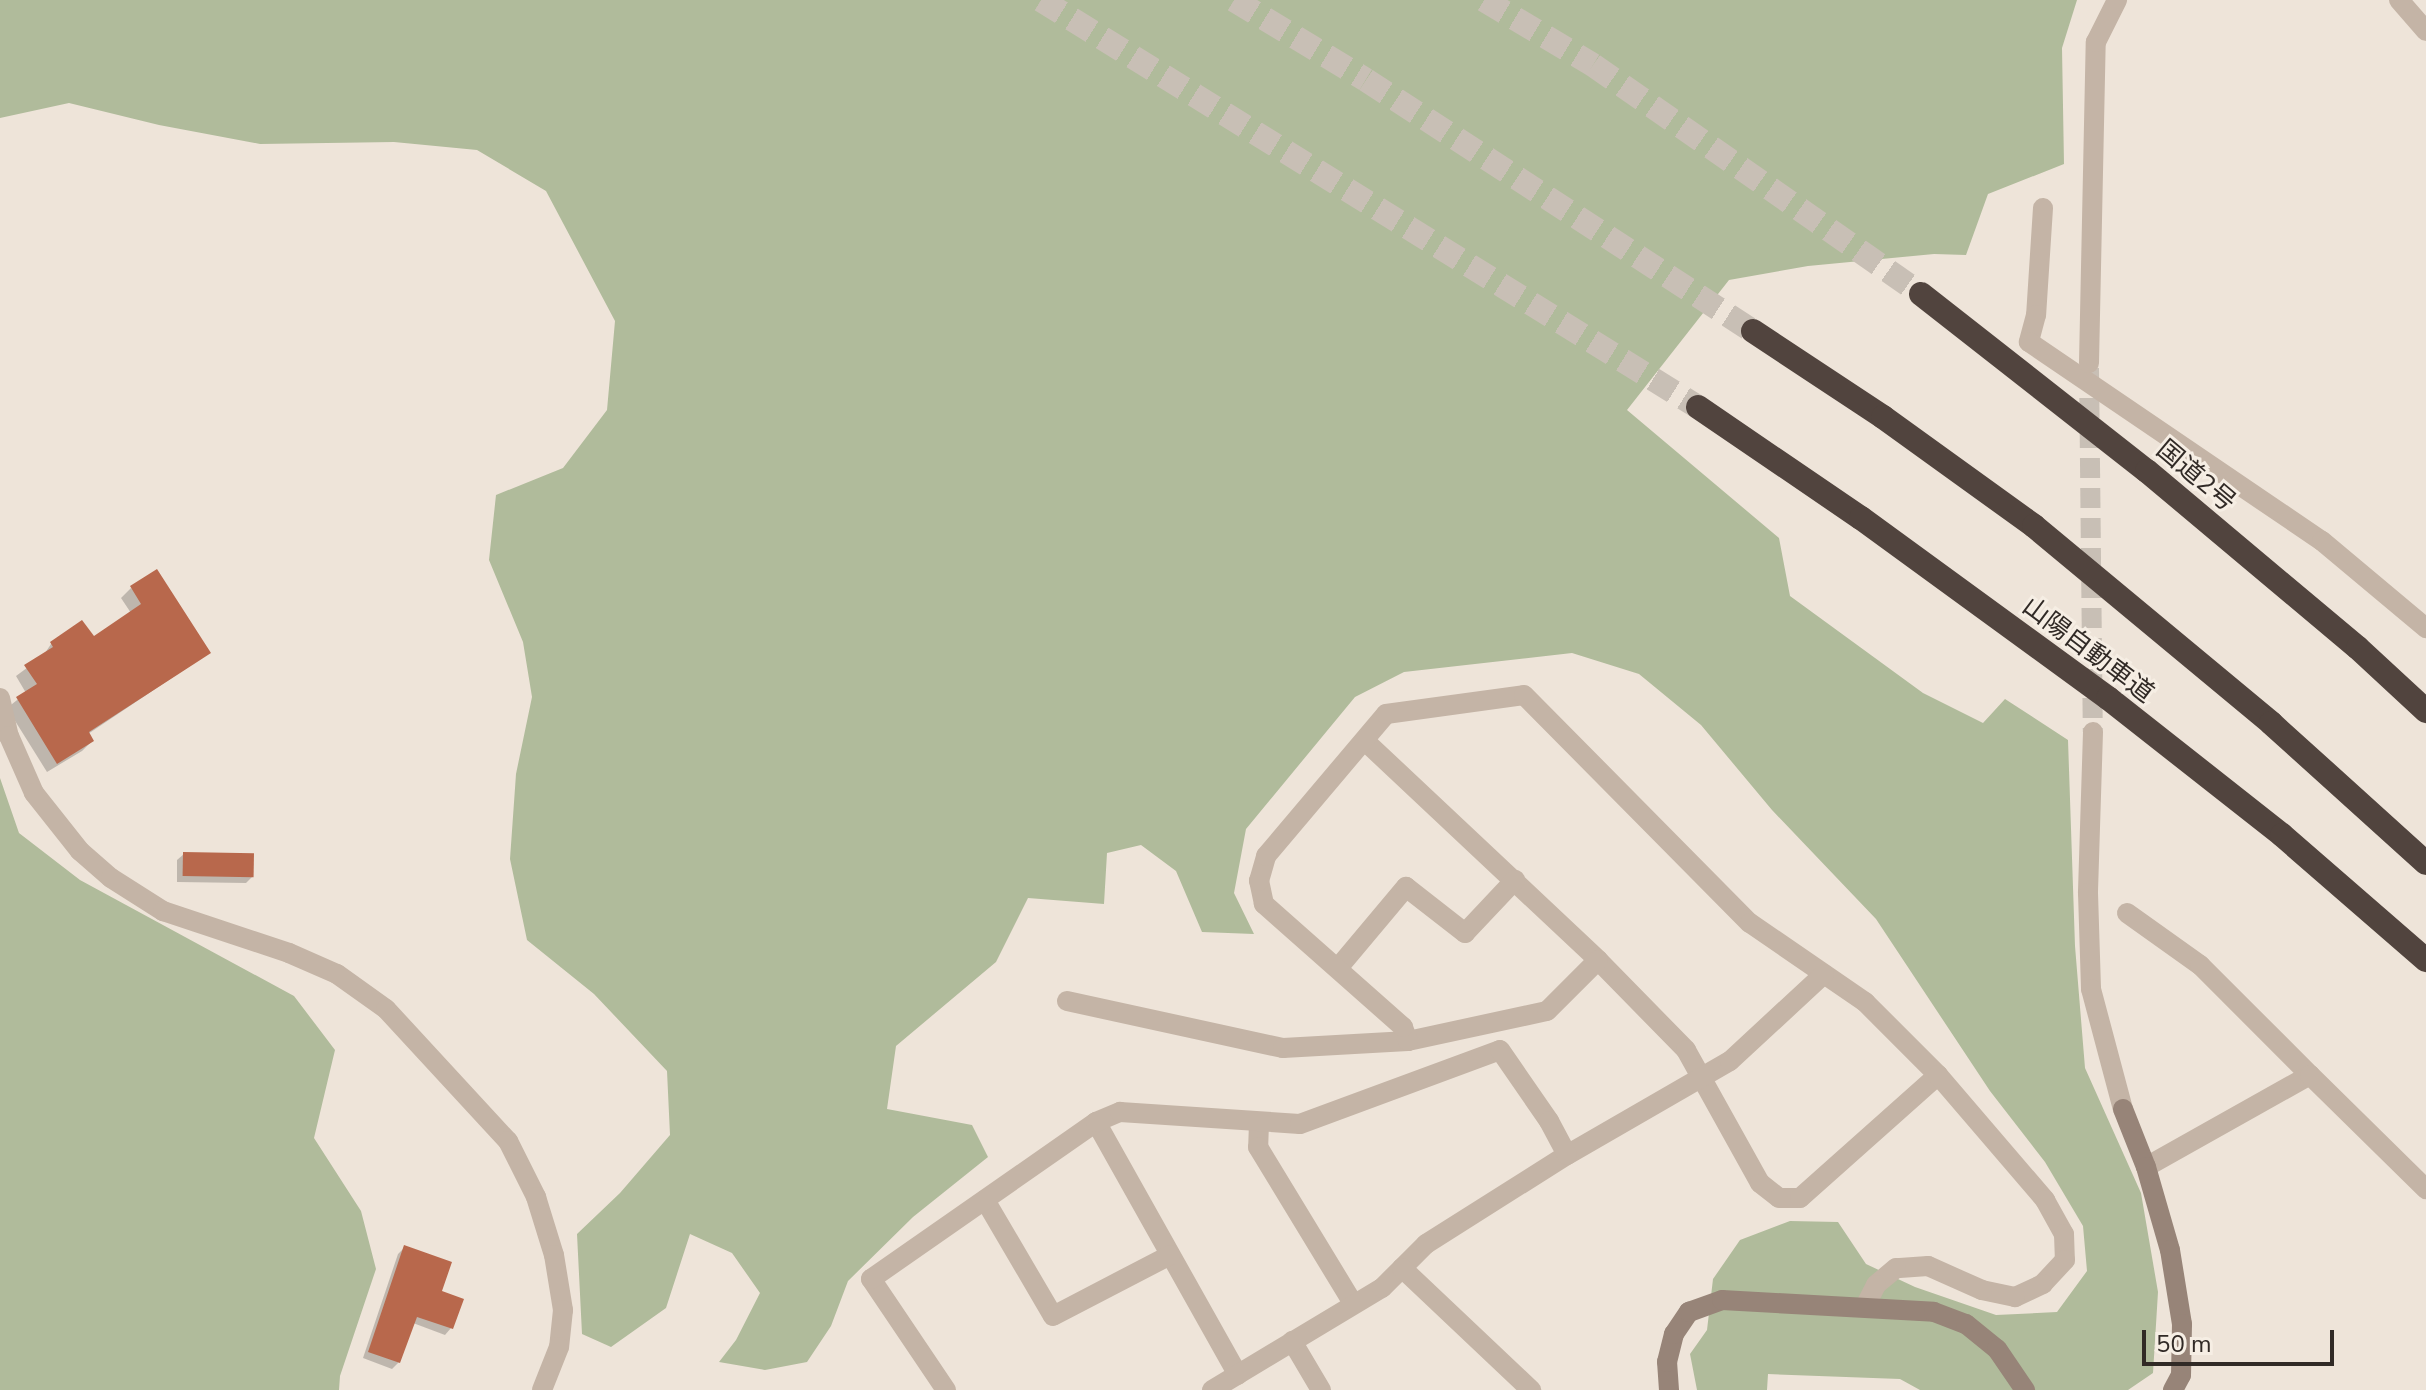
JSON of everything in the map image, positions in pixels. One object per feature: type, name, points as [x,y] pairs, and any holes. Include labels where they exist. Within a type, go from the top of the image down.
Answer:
[{"type":"highway","name":"国道2号","points":[[1921,294],[2147,471],[2358,648],[2426,711]]},
{"type":"highway","points":[[1753,331],[1883,417],[2034,526],[2271,723],[2426,863]]},
{"type":"highway","name":"山陽自動車道","points":[[1698,407],[1861,518],[2108,698],[2282,835],[2426,960]]},
{"type":"street","points":[[2089,363],[2096,42],[2117,0]]},
{"type":"street","points":[[2399,0],[2426,31]]},
{"type":"street","points":[[2043,208],[2036,315],[2029,342],[2322,541],[2426,628]]},
{"type":"street","points":[[1408,1041],[1403,1027],[1264,904],[1259,881],[1266,856],[1386,714],[1524,695],[1750,923],[1865,1002],[1938,1075],[2045,1200],[2064,1234],[2065,1260],[2043,1284],[2015,1297],[1982,1290],[1928,1266],[1896,1268],[1876,1285],[1866,1305]]},
{"type":"street","points":[[0,698],[9,736],[34,793],[80,851],[163,911],[289,953],[337,974],[386,1009],[508,1141],[536,1197],[554,1255],[563,1310],[559,1347],[542,1390]]},
{"type":"street","points":[[2093,732],[2088,893],[2091,989],[2123,1109],[2146,1167],[2170,1250],[2182,1324],[2181,1375],[2173,1390]]},
{"type":"street","points":[[1365,741],[1515,880],[1686,1050],[1760,1183],[1779,1198],[1800,1198],[1938,1075]]},
{"type":"street","points":[[1338,968],[1406,887],[1465,933],[1515,880]]},
{"type":"street","points":[[2127,913],[2200,965],[2426,1189]]},
{"type":"street","points":[[1067,1001],[1283,1048],[1408,1041],[1547,1011],[1598,960]]},
{"type":"street","points":[[1212,1390],[1382,1288],[1426,1244],[1567,1155],[1730,1061],[1824,974]]},
{"type":"street","points":[[946,1390],[871,1279],[1096,1122],[1120,1112],[1300,1124],[1500,1050],[1549,1121],[1567,1155]]},
{"type":"street","points":[[2146,1167],[2310,1075]]},
{"type":"street","points":[[1096,1122],[1238,1375]]},
{"type":"street","points":[[1259,1123],[1258,1147],[1353,1303]]},
{"type":"street","points":[[985,1200],[1053,1316],[1170,1255]]},
{"type":"street","points":[[1402,1268],[1531,1390]]},
{"type":"street","points":[[1669,1390],[1667,1362],[1674,1334],[1689,1312],[1722,1300],[1866,1305],[1934,1312],[1966,1324],[1997,1349],[2025,1390]]},
{"type":"street","points":[[1292,1341],[1321,1390]]},
{"type":"green space","points":[[0,0],[2077,0],[2062,48],[2064,164],[1988,194],[1966,255],[1934,254],[1808,266],[1729,280],[1627,410],[1779,538],[1790,596],[1923,693],[1983,723],[2005,699],[2068,740],[2075,946],[2085,1068],[2141,1193],[2158,1292],[2153,1373],[2128,1390],[1920,1390],[1900,1379],[1768,1374],[1767,1390],[1697,1390],[1690,1354],[1707,1330],[1713,1279],[1740,1240],[1790,1221],[1838,1222],[1866,1264],[1915,1287],[1996,1315],[2057,1312],[2087,1271],[2083,1226],[2045,1162],[1990,1091],[1876,919],[1772,810],[1701,725],[1639,674],[1572,653],[1404,672],[1355,697],[1246,829],[1234,893],[1254,934],[1202,932],[1176,871],[1141,845],[1107,853],[1104,904],[1028,898],[996,962],[896,1046],[887,1109],[972,1125],[988,1157],[913,1217],[848,1281],[831,1326],[807,1362],[765,1370],[719,1362],[736,1340],[760,1293],[732,1253],[690,1234],[666,1308],[611,1347],[582,1334],[577,1234],[620,1193],[670,1135],[667,1071],[594,994],[527,940],[510,859],[516,774],[532,697],[523,642],[489,560],[496,495],[563,468],[607,410],[615,321],[546,191],[477,150],[394,142],[260,144],[159,125],[69,103],[0,118]]},
{"type":"green space","points":[[0,778],[19,833],[80,880],[294,996],[335,1050],[314,1138],[361,1211],[376,1269],[340,1376],[339,1390],[0,1390]]},
{"type":"building","points":[[157,569],[211,653],[89,732],[94,741],[57,764],[16,697],[37,684],[24,665],[53,647],[50,642],[82,620],[94,636],[141,604],[130,586]]},
{"type":"building","points":[[183,852],[254,853],[254,877],[183,876]]},
{"type":"building","points":[[404,1245],[452,1262],[442,1291],[464,1299],[453,1329],[417,1317],[400,1363],[368,1352]]},
{"type":"tunnel","points":[[1041,0],[1698,407]]},
{"type":"tunnel","points":[[1234,0],[1366,80],[1753,331]]},
{"type":"tunnel","points":[[1484,0],[1593,65],[1921,294]]},
{"type":"tunnel","points":[[2089,368],[2093,732]]}]
